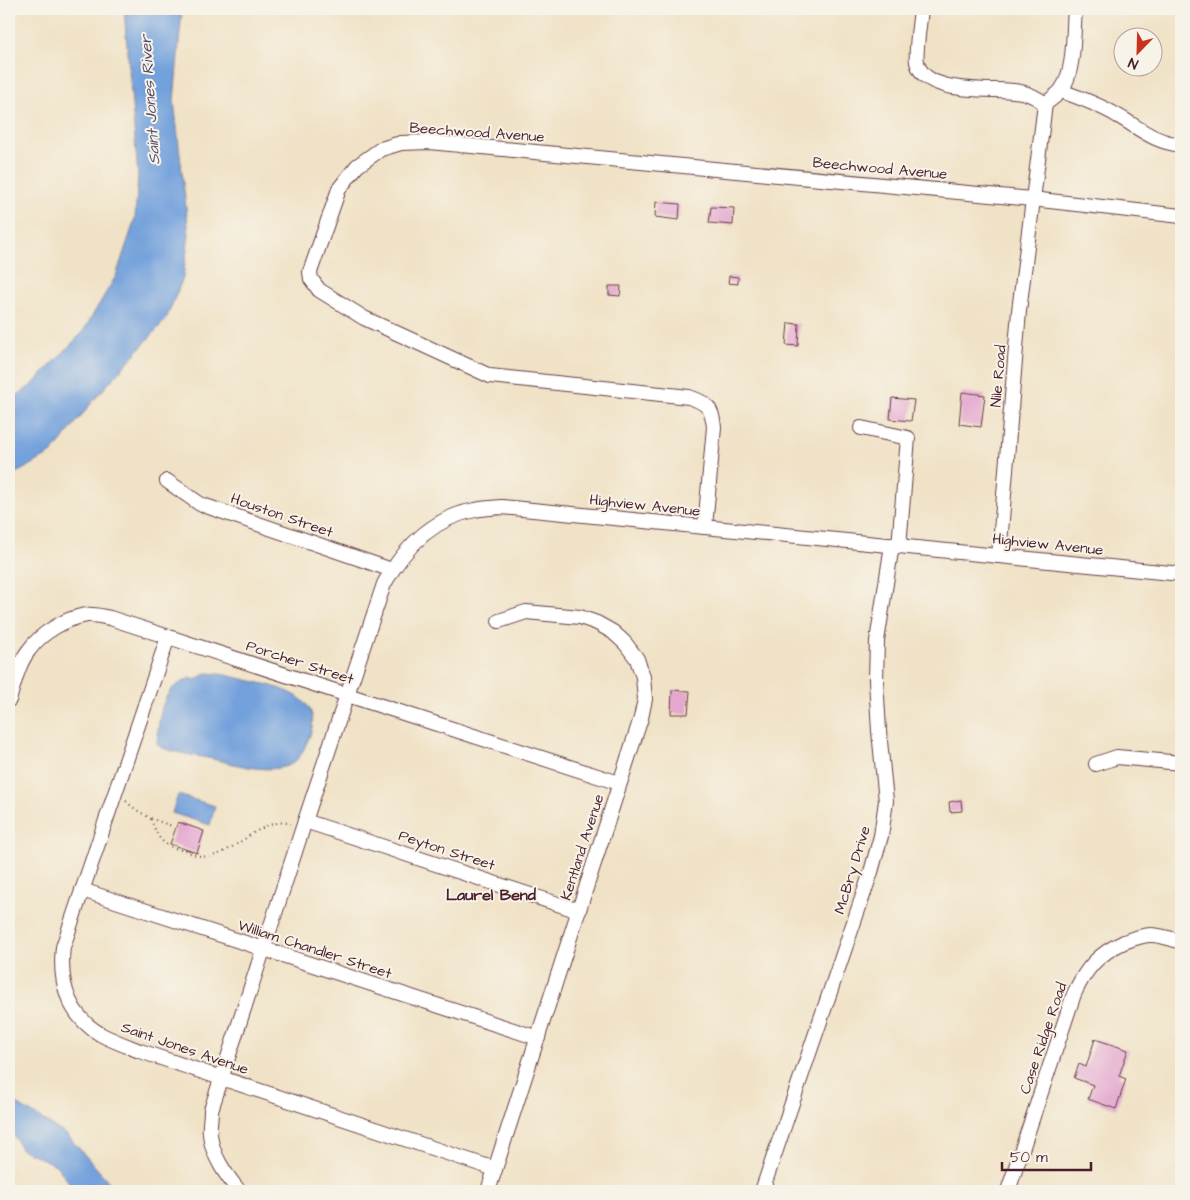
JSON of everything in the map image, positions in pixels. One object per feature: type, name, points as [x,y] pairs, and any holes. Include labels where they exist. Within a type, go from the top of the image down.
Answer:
[{"type":"street","points":[[921,9],[917,62],[922,73],[928,78],[937,83],[955,87],[1022,92],[1036,97],[1045,104],[1061,91],[1067,80],[1075,9]]},
{"type":"street","points":[[1061,91],[1093,102],[1151,138],[1181,145]]},
{"type":"street","name":"Nile Road","points":[[999,556],[1019,311],[1045,104]]},
{"type":"street","name":"Beechwood Avenue","points":[[705,527],[714,427],[712,414],[704,402],[689,397],[490,376],[364,318],[319,290],[311,279],[310,272],[339,189],[356,166],[381,149],[401,143],[429,142],[1032,199],[1181,216]]},
{"type":"street","name":"McBry Drive","points":[[762,1191],[871,872],[881,836],[886,801],[879,731],[877,641],[895,546],[908,438],[862,428]]},
{"type":"street","name":"Houston Street","points":[[167,481],[200,504],[392,570]]},
{"type":"street","name":"Highview Avenue","points":[[299,823],[347,694],[384,584],[404,553],[417,538],[453,516],[475,510],[502,507],[1181,574]]},
{"type":"street","name":"Kentland Avenue","points":[[488,1191],[641,718],[645,698],[644,676],[637,659],[625,643],[613,632],[598,623],[580,618],[526,612],[499,622]]},
{"type":"street","name":"Porcher Street","points":[[9,700],[28,650],[49,632],[74,618],[89,615],[110,618],[620,783]]},
{"type":"street","name":"Saint Jones Avenue","points":[[168,637],[63,947],[61,966],[63,985],[76,1012],[100,1034],[140,1052],[495,1169]]},
{"type":"street","points":[[1096,764],[1117,758],[1181,763]]},
{"type":"street","points":[[239,1191],[217,1158],[210,1135],[212,1110],[264,949],[299,823]]},
{"type":"street","name":"Peyton Street","points":[[299,823],[579,911]]},
{"type":"street","name":"William Chandler Street","points":[[82,890],[538,1038]]},
{"type":"street","name":"Case Ridge Road","points":[[1008,1191],[1081,978],[1095,960],[1108,949],[1131,939],[1150,935],[1181,942]]},
{"type":"path","points":[[126,801],[133,808],[152,819],[172,826]]},
{"type":"path","points":[[152,819],[157,835],[168,847],[202,857],[216,855],[269,825],[279,822],[299,823]]},
{"type":"water","name":"Saint Jones River","points":[[124,9],[182,9],[174,101],[189,235],[183,278],[166,319],[93,401],[52,453],[9,475],[9,401],[32,385],[82,333],[116,276],[135,219],[138,176]]},
{"type":"water","points":[[206,673],[227,675],[285,690],[297,696],[306,704],[311,713],[312,725],[308,740],[298,759],[287,766],[268,769],[248,767],[160,747],[157,744],[159,722],[162,707],[168,694],[178,684],[190,678],[195,680]]},
{"type":"water","points":[[178,795],[215,806],[210,825],[172,813]]},
{"type":"water","points":[[9,1099],[67,1135],[117,1191],[73,1191],[71,1185],[56,1165],[21,1149],[9,1126]]},
{"type":"building","points":[[656,202],[680,204],[679,220],[655,217]]},
{"type":"building","points":[[711,207],[734,208],[733,225],[709,223]]},
{"type":"building","points":[[729,276],[738,277],[738,284],[728,283]]},
{"type":"building","points":[[609,286],[621,286],[620,296],[609,295]]},
{"type":"building","points":[[788,323],[799,324],[798,346],[786,345]]},
{"type":"building","points":[[962,392],[985,395],[981,427],[959,424]]},
{"type":"building","points":[[892,398],[914,400],[911,421],[890,419]]},
{"type":"building","points":[[672,690],[690,691],[688,714],[671,714]]},
{"type":"building","points":[[961,800],[962,811],[950,812],[949,802]]},
{"type":"building","points":[[178,822],[204,831],[197,853],[170,844]]},
{"type":"building","points":[[1095,1039],[1128,1050],[1119,1076],[1126,1079],[1116,1109],[1088,1099],[1093,1085],[1074,1078],[1079,1064],[1086,1067]]},
{"type":"district","name":"Laurel Bend","points":[[491,894]]}]
